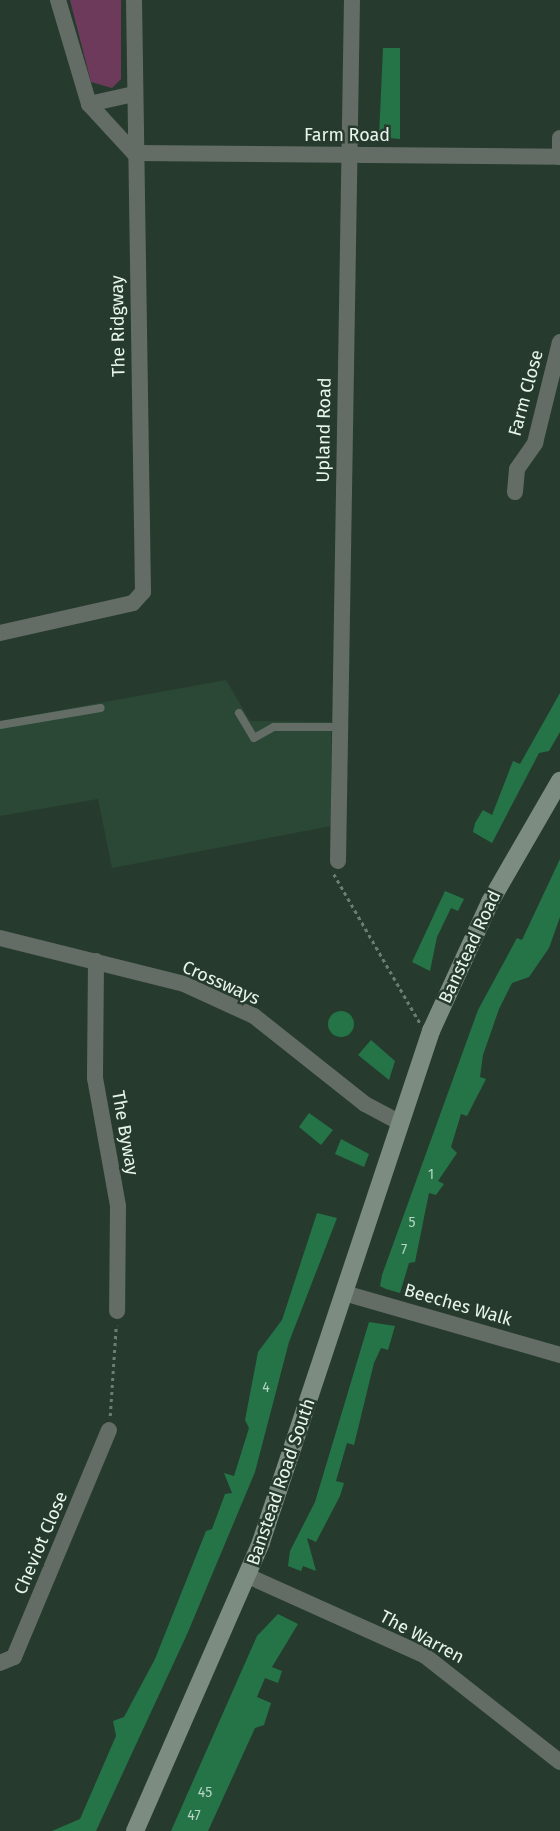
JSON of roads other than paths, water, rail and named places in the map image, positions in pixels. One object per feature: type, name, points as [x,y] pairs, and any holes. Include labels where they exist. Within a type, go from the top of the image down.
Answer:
[{"type":"street","points":[[58,0],[89,104],[134,153]]},
{"type":"street","name":"The Ridgway","points":[[0,633],[132,603],[143,592],[134,153],[134,0]]},
{"type":"street","name":"Upland Road","points":[[338,861],[347,154],[352,0]]},
{"type":"street","points":[[89,104],[134,94]]},
{"type":"street","points":[[560,138],[560,157]]},
{"type":"street","name":"Farm Road","points":[[134,153],[560,157]]},
{"type":"street","name":"Farm Close","points":[[515,492],[517,469],[536,443],[560,342]]},
{"type":"street","name":"Banstead Road","points":[[399,1122],[431,1031],[490,902],[560,781]]},
{"type":"street","name":"Crossways","points":[[0,938],[184,984],[254,1016],[365,1104],[399,1122]]},
{"type":"street","name":"The Byway","points":[[96,961],[95,1078],[118,1206],[117,1311]]},
{"type":"street","name":"Banstead Road South","points":[[135,1831],[248,1576],[399,1122]]},
{"type":"street","name":"Beeches Walk","points":[[344,1293],[560,1355]]},
{"type":"street","name":"Cheviot Close","points":[[0,1663],[14,1657],[109,1430]]},
{"type":"street","name":"The Warren","points":[[248,1576],[424,1655],[560,1762]]},
{"type":"lane","points":[[0,725],[101,708]]},
{"type":"lane","points":[[239,713],[254,737],[274,727],[340,727]]}]
